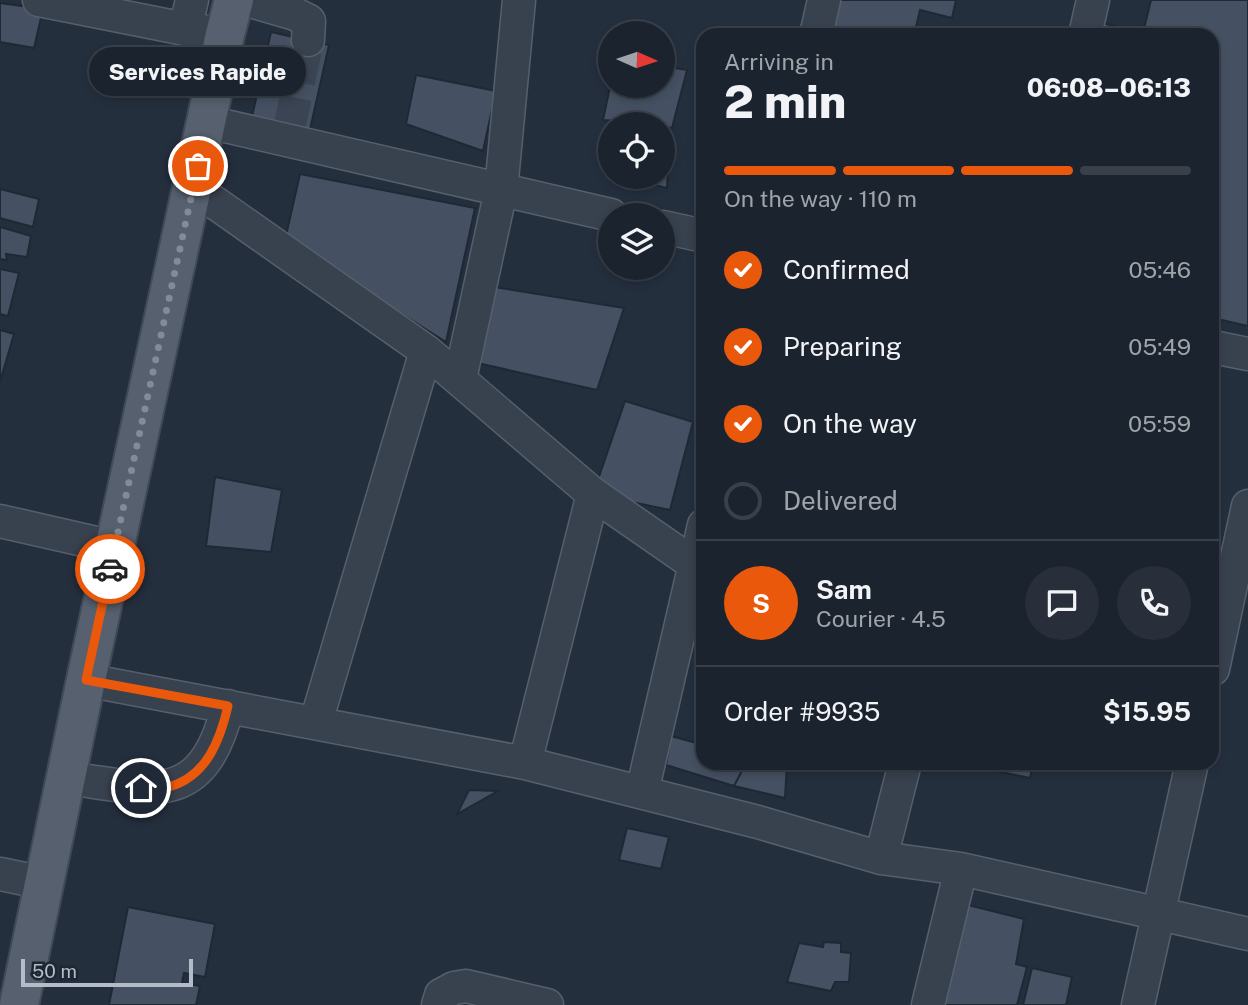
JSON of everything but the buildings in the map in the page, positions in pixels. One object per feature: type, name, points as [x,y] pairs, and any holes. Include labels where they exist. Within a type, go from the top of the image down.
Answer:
[{"type":"main road","points":[[14,991],[44,883],[114,547],[230,17]]},
{"type":"street","points":[[39,0],[230,17]]},
{"type":"street","points":[[247,0],[295,13],[309,22],[309,40]]},
{"type":"street","points":[[460,379],[501,190],[519,0]]},
{"type":"street","points":[[818,28],[824,0]]},
{"type":"street","points":[[1087,28],[1093,0]]},
{"type":"street","points":[[208,122],[288,135],[598,212]]},
{"type":"street","points":[[194,188],[426,351],[593,494],[694,564]]},
{"type":"street","points":[[675,230],[696,234]]},
{"type":"street","points":[[1219,348],[1248,354]]},
{"type":"street","points":[[316,722],[426,351]]},
{"type":"street","points":[[525,763],[593,494]]},
{"type":"street","points":[[1219,641],[1248,506]]},
{"type":"street","points":[[0,521],[114,547]]},
{"type":"street","points":[[642,792],[696,556]]},
{"type":"street","points":[[86,680],[525,763],[758,822],[881,858],[961,869],[1248,934]]},
{"type":"street","points":[[66,778],[141,788],[168,787],[193,775],[211,756],[222,731],[228,706]]},
{"type":"street","points":[[881,858],[903,770]]},
{"type":"street","points":[[1138,1005],[1190,770]]},
{"type":"street","points":[[928,1005],[961,869]]},
{"type":"street","points":[[0,874],[44,883]]},
{"type":"street","points":[[438,1005],[441,995],[454,988],[466,986],[547,1005]]},
{"type":"tunnel","points":[[289,129],[308,40]]},
{"type":"way so far","points":[[110,569],[198,166]]},
{"type":"place","name":"Services Rapide","points":[[198,166]]},
{"type":"route","points":[[110,569],[86,680],[228,706],[222,731],[211,756],[193,775],[168,787],[141,788]]}]
